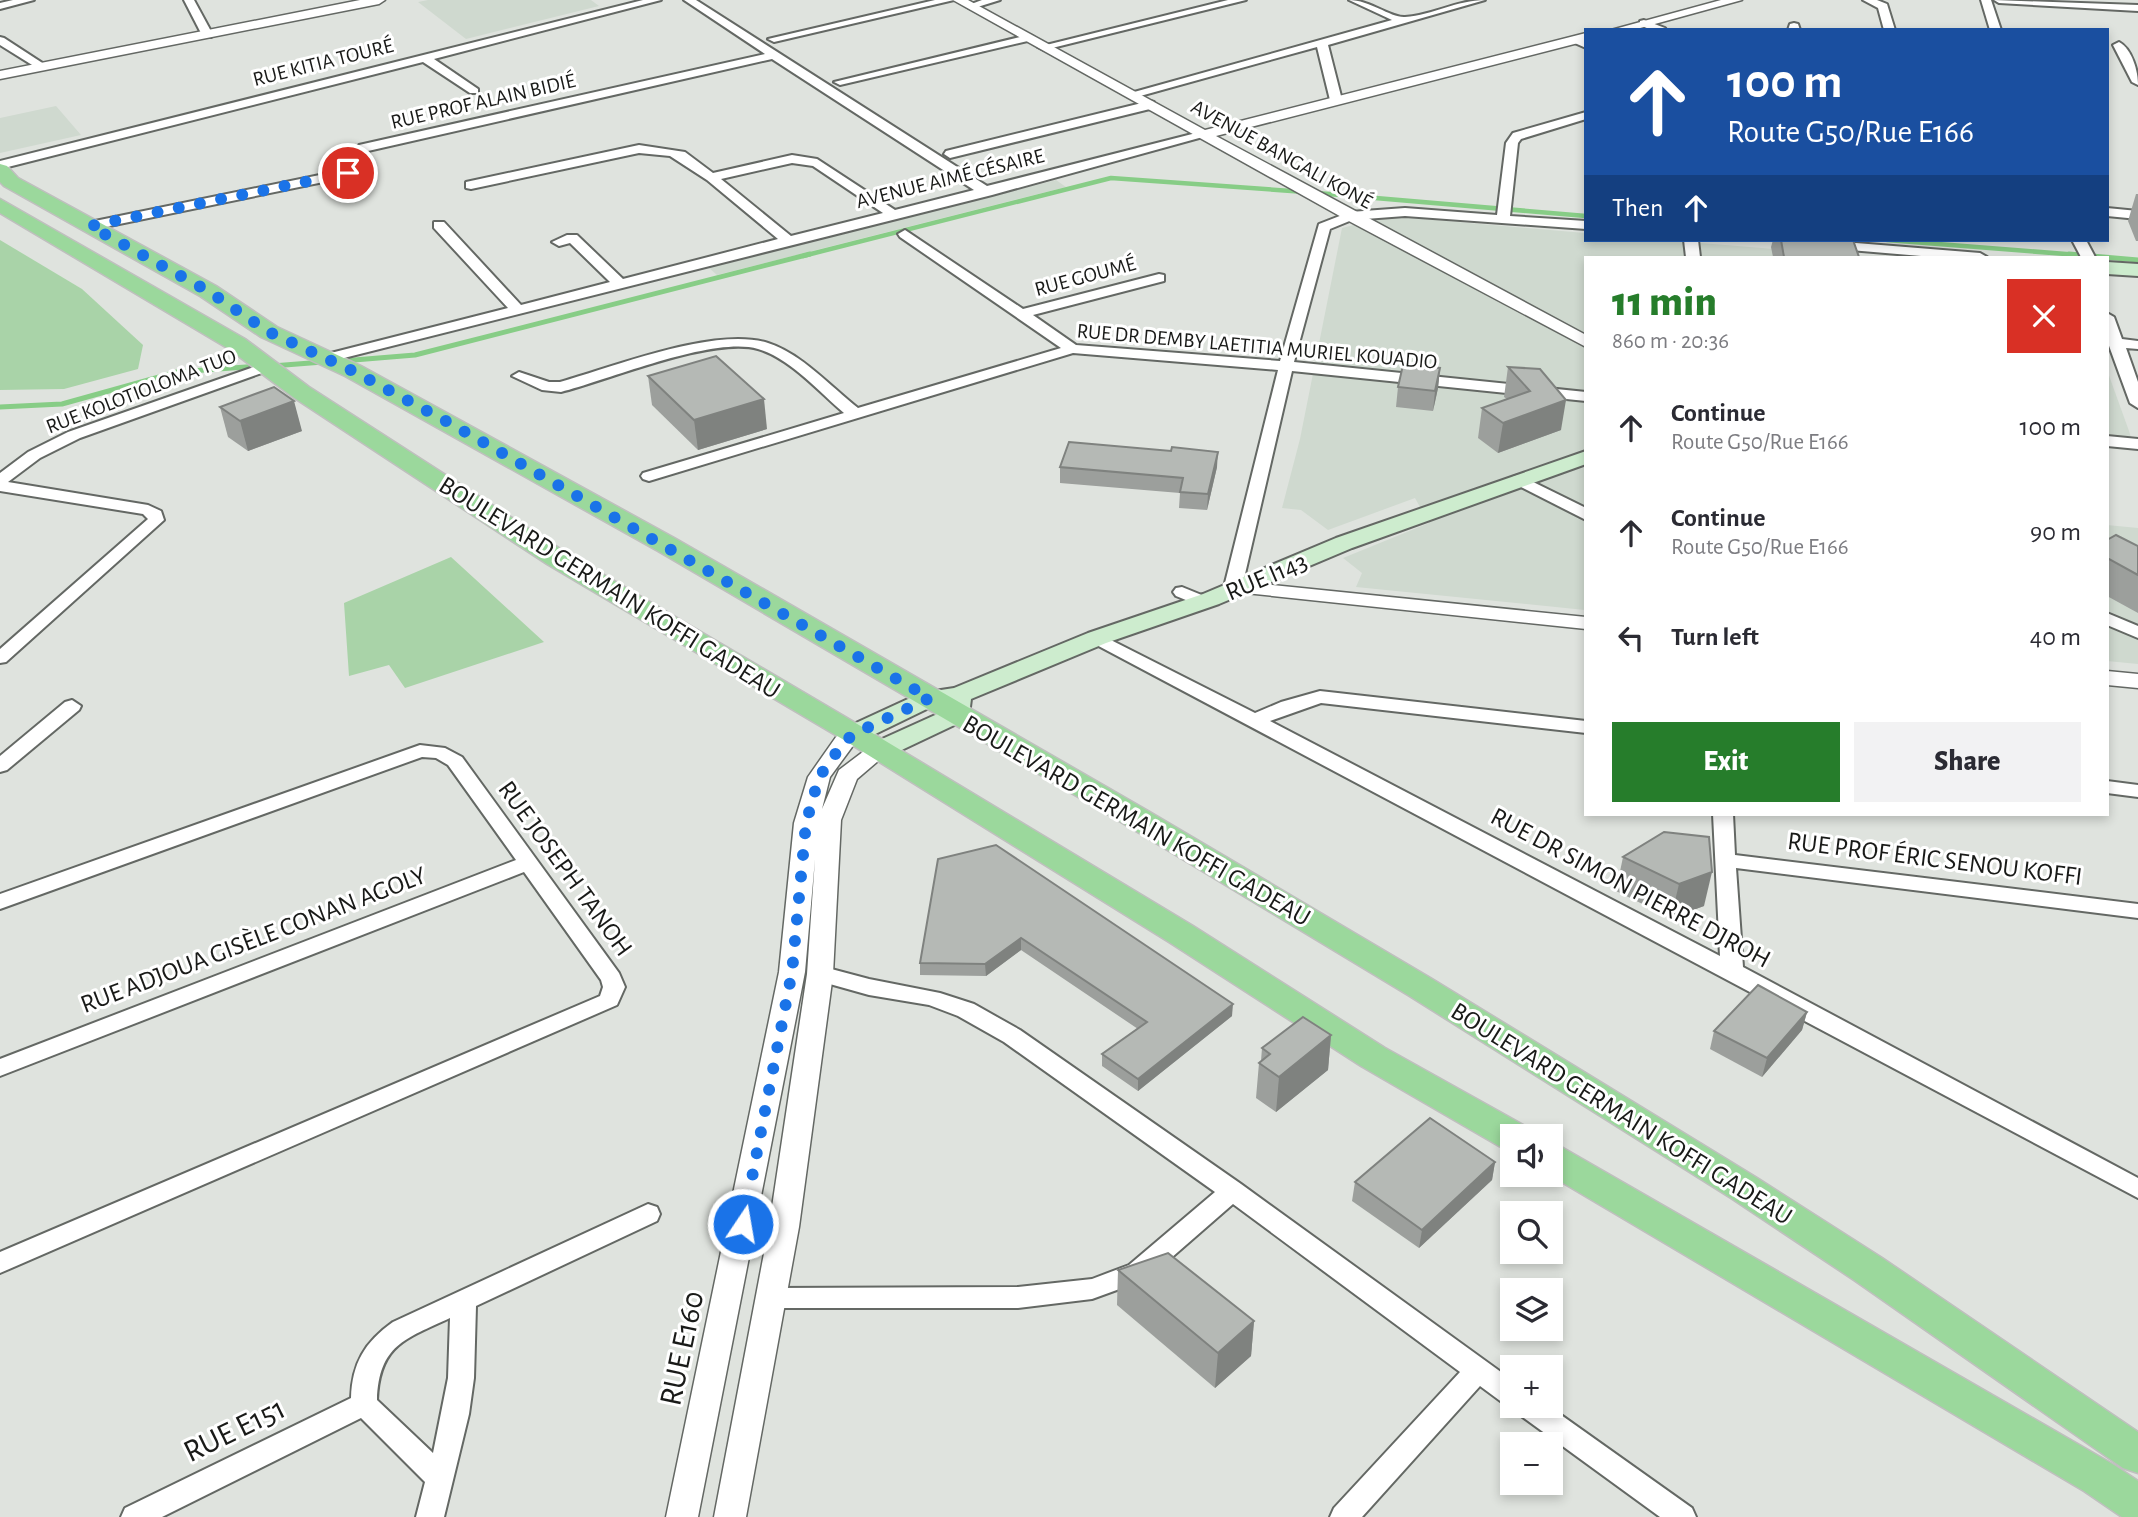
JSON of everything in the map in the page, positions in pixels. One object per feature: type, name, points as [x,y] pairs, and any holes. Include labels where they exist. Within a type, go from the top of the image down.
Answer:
[{"type":"main road","name":"BOULEVARD GERMAIN KOFFI GADEAU","points":[[0,168],[11,182],[208,291],[269,332],[353,371],[446,421],[948,703],[1420,987],[1744,1188],[1868,1269],[2138,1455]]},
{"type":"main road","name":"BOULEVARD GERMAIN KOFFI GADEAU","points":[[0,205],[237,344],[265,368],[556,558],[857,746],[1181,934],[1373,1057],[1500,1129]]},
{"type":"main road","points":[[2109,268],[2138,271]]},
{"type":"main road","name":"RUE I143","points":[[857,746],[948,703],[1193,596],[1233,587],[1582,455]]},
{"type":"main road","points":[[1563,1166],[2099,1478],[2138,1504]]},
{"type":"street","points":[[0,6],[29,0]]},
{"type":"street","points":[[189,0],[207,35]]},
{"type":"street","points":[[0,75],[379,0]]},
{"type":"street","name":"RUE KITIA TOURÉ","points":[[0,168],[423,57],[656,0]]},
{"type":"street","points":[[689,0],[987,192]]},
{"type":"street","points":[[774,39],[949,0]]},
{"type":"street","points":[[965,3],[995,0]]},
{"type":"street","points":[[1044,47],[1241,0]]},
{"type":"street","points":[[1354,0],[1400,20]]},
{"type":"street","points":[[1133,94],[1480,0]]},
{"type":"street","points":[[1624,28],[1736,0]]},
{"type":"street","points":[[1868,0],[1883,6],[1889,28]]},
{"type":"street","points":[[1986,0],[1995,28]]},
{"type":"street","points":[[2000,0],[2138,8]]},
{"type":"street","name":"AVENUE BANGALI KONÉ","points":[[965,3],[1350,216],[1584,341]]},
{"type":"street","points":[[1644,23],[1656,28]]},
{"type":"street","points":[[840,82],[1028,38]]},
{"type":"street","points":[[0,40],[41,66]]},
{"type":"street","name":"AVENUE AIMÉ CÉSAIRE","points":[[324,359],[618,282],[987,192],[1336,100],[1582,41]]},
{"type":"street","points":[[1322,43],[1336,100]]},
{"type":"street","points":[[2113,45],[2138,46]]},
{"type":"street","points":[[2113,45],[2138,82]]},
{"type":"street","name":"RUE PROF ALAIN BIDIÉ","points":[[90,226],[348,173],[357,163],[363,148],[774,55]]},
{"type":"street","points":[[423,57],[474,91]]},
{"type":"street","points":[[950,154],[1150,105]]},
{"type":"street","points":[[1503,219],[1512,143],[1517,136],[1584,116]]},
{"type":"street","points":[[471,185],[650,149],[681,155],[787,240]]},
{"type":"street","points":[[710,177],[792,159],[805,159],[817,163],[892,215]]},
{"type":"street","points":[[1584,225],[1405,212],[1350,216],[1324,227],[1286,366],[1233,587],[1584,623]]},
{"type":"street","points":[[2109,212],[2138,215]]},
{"type":"street","points":[[439,225],[516,308]]},
{"type":"street","points":[[905,234],[1072,349]]},
{"type":"street","points":[[559,242],[572,238],[618,282]]},
{"type":"street","points":[[1814,243],[1880,244],[1972,256]]},
{"type":"street","name":"RUE GOUMÉ","points":[[1021,314],[1158,278]]},
{"type":"street","points":[[2109,324],[2138,403]]},
{"type":"street","points":[[519,376],[547,387],[561,387],[693,350],[720,344],[753,343],[763,345],[784,357],[854,413]]},
{"type":"street","points":[[2115,343],[2138,345]]},
{"type":"street","name":"RUE DR DEMBY LAETITIA MURIEL KOUADIO","points":[[649,476],[1072,349],[1286,366],[1584,397]]},
{"type":"street","name":"RUE KOLOTIOLOMA TUO","points":[[0,481],[34,455],[74,435],[265,368]]},
{"type":"street","points":[[2109,441],[2138,444]]},
{"type":"street","points":[[1519,480],[1584,514]]},
{"type":"street","points":[[0,486],[148,510],[155,514],[156,520],[0,658]]},
{"type":"street","points":[[2109,619],[2138,633]]},
{"type":"street","name":"RUE DR SIMON PIERRE DJROH","points":[[1097,638],[1732,971],[2138,1189]]},
{"type":"street","points":[[2109,678],[2138,681]]},
{"type":"street","points":[[1254,721],[1288,706],[1320,697],[1584,727]]},
{"type":"street","points":[[0,766],[72,706]]},
{"type":"street","points":[[730,1517],[771,1298],[820,974],[829,820],[857,746]]},
{"type":"street","name":"RUE E160","points":[[682,1517],[778,1049],[796,946],[806,823],[819,777],[857,746]]},
{"type":"street","name":"RUE JOSEPH TANOH","points":[[0,902],[420,751],[435,751],[448,755],[455,761],[611,978],[614,992],[609,1000],[0,1263]]},
{"type":"street","points":[[2109,788],[2138,791]]},
{"type":"street","points":[[1723,816],[1732,971]]},
{"type":"street","name":"RUE PROF ÉRIC SENOU KOFFI","points":[[1726,860],[2138,911]]},
{"type":"street","name":"RUE ADJOUA GISÈLE CONAN AGOLY","points":[[0,1068],[527,863]]},
{"type":"street","points":[[796,946],[820,974],[869,987],[932,998],[966,1010],[1012,1036],[1232,1191],[1500,1387]]},
{"type":"street","points":[[771,1298],[1033,1297],[1100,1287],[1122,1281],[1138,1272],[1232,1191]]},
{"type":"street","points":[[440,1479],[364,1404],[369,1361],[379,1345],[402,1329],[648,1214]]},
{"type":"street","points":[[430,1517],[456,1414],[461,1378],[464,1300]]},
{"type":"street","points":[[1344,1517],[1477,1371]]},
{"type":"street","name":"RUE E151","points":[[135,1517],[364,1404]]},
{"type":"street","points":[[1544,1418],[1682,1517]]},
{"type":"shaded area","points":[[591,0],[599,6],[466,39],[418,2]]},
{"type":"shaded area","points":[[56,106],[81,135],[0,153],[0,118]]},
{"type":"shaded area","points":[[1056,180],[1066,187],[717,275],[708,267]]},
{"type":"shaded area","points":[[1389,216],[1584,233],[1584,242],[1688,242],[1859,256],[1584,256],[1584,610],[1356,587],[1362,573],[1343,558],[1429,523],[1415,498],[1328,530],[1301,510],[1282,508],[1300,439],[1342,228]]},
{"type":"shaded area","points":[[2109,376],[2129,431],[2134,448],[2109,445]]},
{"type":"shaded area","points":[[2109,525],[2138,528],[2138,664],[2109,661]]},
{"type":"green space","points":[[0,240],[82,289],[143,345],[138,369],[64,389],[0,390]]},
{"type":"green space","points":[[451,557],[544,642],[405,688],[389,665],[349,676],[344,603]]},
{"type":"building","points":[[1781,242],[1854,242],[1859,256],[1784,256]]},
{"type":"building","points":[[716,356],[764,399],[694,420],[648,376]]},
{"type":"building","points":[[1403,365],[1440,368],[1435,391],[1398,387]]},
{"type":"building","points":[[1508,367],[1540,369],[1566,400],[1503,423],[1482,408],[1530,391]]},
{"type":"building","points":[[274,387],[294,401],[240,421],[220,407]]},
{"type":"building","points":[[1069,442],[1171,451],[1172,447],[1218,452],[1208,494],[1180,492],[1183,478],[1060,467]]},
{"type":"building","points":[[2116,535],[2138,546],[2138,575],[2109,559],[2109,539]]},
{"type":"building","points":[[1664,832],[1709,837],[1712,872],[1679,884],[1623,857]]},
{"type":"building","points":[[996,845],[1233,1004],[1138,1079],[1102,1054],[1147,1022],[1021,938],[985,964],[920,963],[938,859]]},
{"type":"building","points":[[1758,985],[1807,1012],[1767,1058],[1714,1031]]},
{"type":"building","points":[[1303,1017],[1331,1035],[1279,1077],[1259,1063],[1270,1054],[1262,1048]]},
{"type":"building","points":[[1430,1118],[1495,1162],[1422,1230],[1355,1182]]},
{"type":"building","points":[[1168,1253],[1254,1321],[1218,1353],[1118,1270]]},
{"type":"waterway","points":[[803,256],[1111,178],[1305,192]]},
{"type":"waterway","points":[[1317,193],[1584,216]]},
{"type":"waterway","points":[[1912,242],[2091,256]]},
{"type":"waterway","points":[[342,361],[415,355],[810,254]]},
{"type":"waterway","points":[[2069,254],[2092,256]]},
{"type":"waterway","points":[[2109,257],[2138,260]]},
{"type":"waterway","points":[[272,366],[323,362]]},
{"type":"waterway","points":[[0,407],[62,404],[177,372],[260,366]]},
{"type":"route","points":[[348,173],[90,226],[208,291],[269,332],[353,371],[446,421],[667,545],[930,698],[854,734],[844,742],[819,777],[806,823],[792,972],[743,1224]]}]
